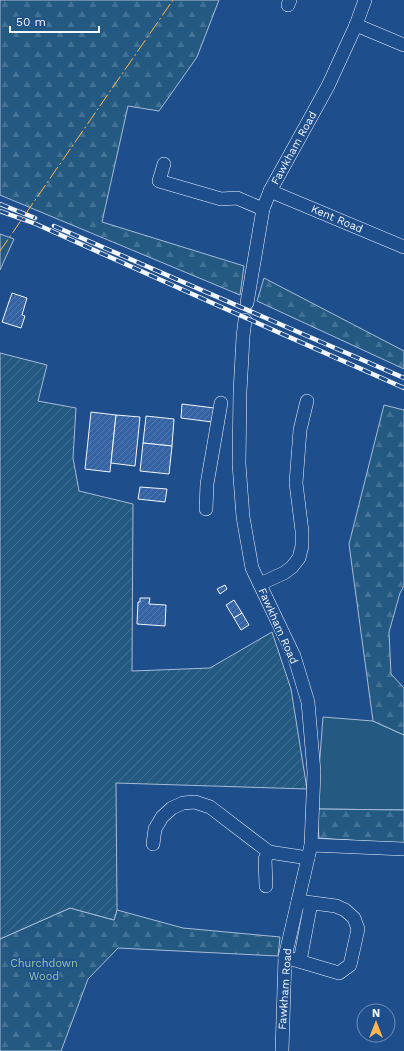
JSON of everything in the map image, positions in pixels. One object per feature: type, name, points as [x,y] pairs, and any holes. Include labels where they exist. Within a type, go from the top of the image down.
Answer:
[{"type":"street","name":"Fawkham Road","points":[[247,303],[264,209],[270,191],[328,86],[356,25],[365,0]]},
{"type":"street","points":[[356,25],[404,45]]},
{"type":"street","points":[[164,164],[159,181],[221,199],[237,198],[264,209]]},
{"type":"street","name":"Kent Road","points":[[270,191],[404,247]]},
{"type":"street","name":"Fawkham Road","points":[[245,320],[240,392],[239,464],[243,517],[252,568],[294,656],[308,702],[314,772],[311,845],[285,957],[282,1051]]},
{"type":"street","points":[[260,584],[292,568],[301,552],[302,531],[296,483],[300,430],[307,401]]},
{"type":"street","points":[[206,509],[207,484],[221,403]]},
{"type":"street","points":[[154,844],[155,829],[162,817],[172,808],[183,803],[195,802],[210,807],[269,852],[308,858]]},
{"type":"street","points":[[311,845],[404,849]]},
{"type":"street","points":[[266,886],[265,859],[269,852]]},
{"type":"street","points":[[285,957],[339,973],[350,965],[358,928],[354,918],[345,910],[336,906],[298,901]]},
{"type":"street","points":[[300,961],[311,903]]},
{"type":"green space","points":[[0,0],[219,0],[197,57],[159,111],[128,106],[102,222],[244,266],[240,295],[0,195]]},
{"type":"green space","points":[[0,234],[14,239],[0,270]]},
{"type":"green space","points":[[264,278],[404,351],[404,369],[257,301]]},
{"type":"green space","points":[[0,353],[47,365],[38,401],[76,408],[73,458],[79,491],[133,504],[132,671],[210,668],[272,632],[291,689],[307,789],[116,783],[117,910],[114,920],[70,908],[0,939]]},
{"type":"green space","points":[[384,405],[404,410],[404,586],[400,593],[389,632],[391,674],[404,688],[404,735],[373,721],[349,544]]},
{"type":"green space","points":[[323,717],[373,721],[404,735],[404,810],[316,809]]},
{"type":"green space","points":[[316,809],[404,810],[404,844],[319,838]]},
{"type":"green space","name":"Churchdown Wood","points":[[70,908],[114,920],[117,910],[183,928],[280,937],[278,956],[118,948],[88,979],[61,1051],[0,1051],[0,939]]},
{"type":"building","points":[[12,293],[27,298],[22,315],[25,316],[21,328],[2,322]]},
{"type":"building","points":[[182,404],[214,408],[212,422],[181,418]]},
{"type":"building","points":[[91,412],[116,415],[110,472],[85,469]]},
{"type":"building","points":[[116,415],[140,417],[135,466],[111,463]]},
{"type":"building","points":[[146,416],[174,419],[172,446],[143,443]]},
{"type":"building","points":[[143,443],[172,446],[169,474],[140,471]]},
{"type":"building","points":[[140,487],[167,489],[165,502],[138,499]]},
{"type":"building","points":[[225,585],[227,589],[220,594],[217,589]]},
{"type":"building","points":[[140,598],[150,598],[149,604],[166,605],[165,626],[137,624],[138,602],[140,602]]},
{"type":"building","points":[[234,600],[242,613],[234,618],[226,605]]},
{"type":"building","points":[[242,613],[249,625],[241,630],[234,618]]},
{"type":"railway","points":[[0,204],[35,218]]},
{"type":"railway","points":[[0,211],[36,224],[404,388]]},
{"type":"railway","points":[[54,226],[404,378]]},
{"type":"power","points":[[0,251],[173,0]]}]
